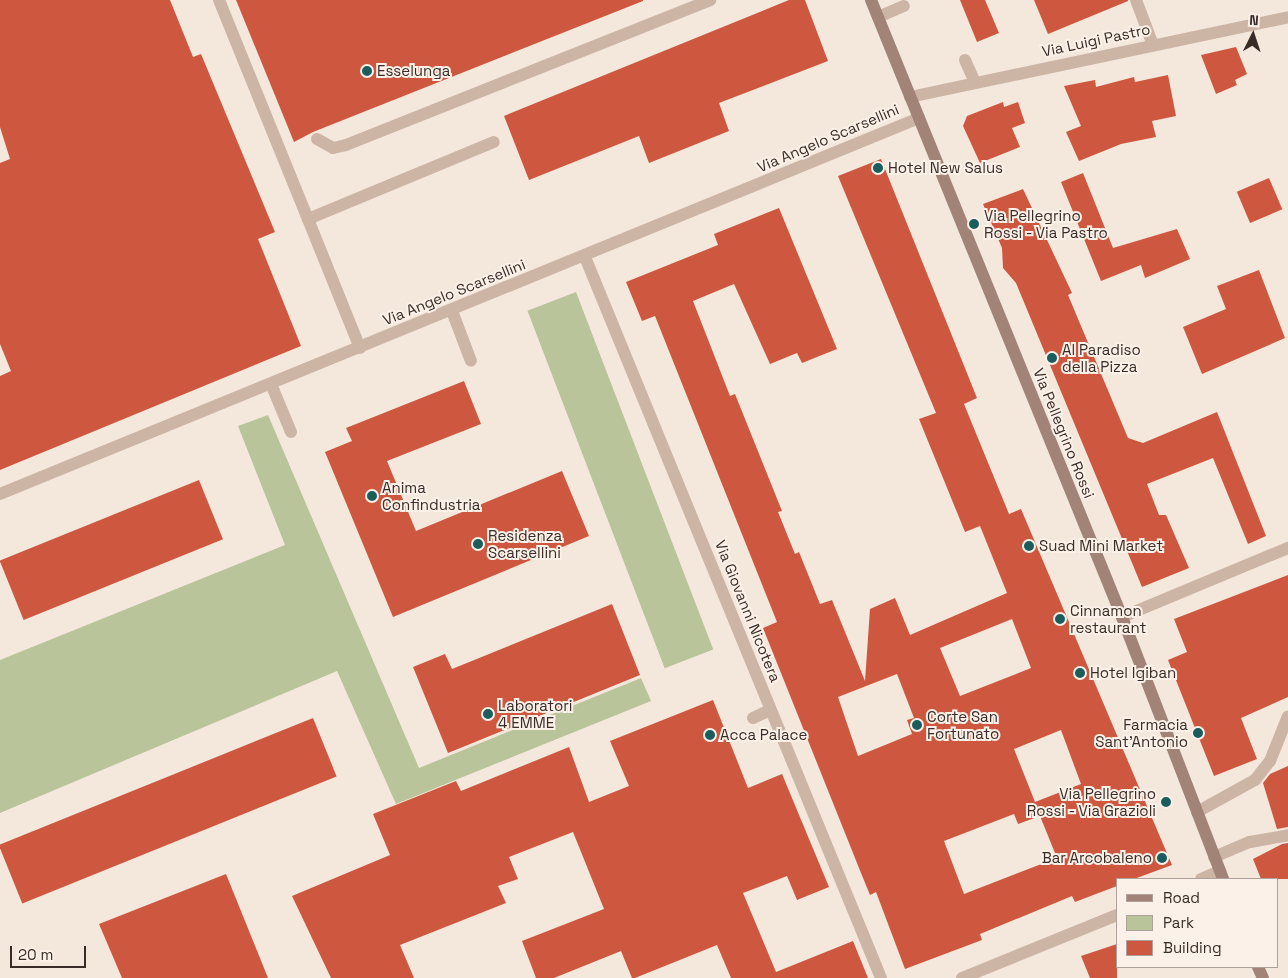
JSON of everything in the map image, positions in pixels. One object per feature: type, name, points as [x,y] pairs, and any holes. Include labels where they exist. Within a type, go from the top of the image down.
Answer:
[{"type":"main road","name":"Via Pellegrino Rossi","points":[[871,0],[1122,617],[1221,875]]},
{"type":"street","points":[[219,0],[360,348]]},
{"type":"street","points":[[317,139],[333,148],[346,145],[710,0]]},
{"type":"street","points":[[1136,0],[1153,44]]},
{"type":"street","points":[[878,17],[904,6]]},
{"type":"street","name":"Via Luigi Pastro","points":[[910,97],[1153,44],[1288,17]]},
{"type":"street","points":[[965,60],[975,82]]},
{"type":"street","name":"Via Angelo Scarsellini","points":[[0,494],[585,257],[919,118]]},
{"type":"street","points":[[308,219],[494,142]]},
{"type":"street","name":"Via Giovanni Nicotera","points":[[585,257],[881,978]]},
{"type":"street","points":[[452,311],[471,361]]},
{"type":"street","points":[[271,384],[290,432]]},
{"type":"street","points":[[1122,617],[1288,548]]},
{"type":"street","points":[[753,718],[770,710]]},
{"type":"street","points":[[1197,812],[1255,780],[1270,761],[1288,716]]},
{"type":"street","points":[[1214,856],[1250,842],[1288,835]]},
{"type":"street","points":[[1206,878],[1221,875]]},
{"type":"street","points":[[962,978],[1116,914]]},
{"type":"green space","points":[[576,292],[713,650],[665,668],[527,311]]},
{"type":"green space","points":[[268,415],[419,768],[641,678],[651,701],[396,804],[337,671],[0,813],[0,660],[285,545],[238,426]]},
{"type":"building","points":[[0,0],[170,0],[193,57],[201,54],[275,232],[258,239],[301,346],[0,470],[0,376],[11,371],[0,344],[0,163],[10,159],[0,127]]},
{"type":"building","name":"Esselunga","points":[[236,0],[643,1],[313,132],[294,142]]},
{"type":"building","points":[[789,0],[805,0],[828,61],[719,103],[729,131],[649,163],[639,136],[529,180],[504,116]]},
{"type":"building","points":[[960,0],[985,0],[999,33],[977,42]]},
{"type":"building","points":[[1034,0],[1128,0],[1128,1],[1048,34]]},
{"type":"building","points":[[1236,47],[1247,74],[1235,80],[1237,85],[1216,94],[1201,55]]},
{"type":"building","points":[[1168,75],[1176,116],[1152,121],[1156,137],[1121,144],[1079,161],[1066,132],[1081,126],[1064,86],[1095,80],[1096,87],[1134,77],[1135,82]]},
{"type":"building","points":[[1003,102],[1004,107],[1018,102],[1025,123],[1012,128],[1020,147],[980,163],[963,126],[967,116]]},
{"type":"building","points":[[881,159],[977,398],[964,404],[1009,514],[1021,509],[1172,865],[1137,878],[1116,878],[1116,886],[1075,902],[1072,896],[980,934],[982,940],[905,969],[876,892],[870,895],[763,628],[777,622],[655,316],[642,321],[626,282],[718,245],[714,234],[779,208],[837,349],[802,363],[797,353],[770,364],[734,284],[693,301],[730,396],[735,394],[782,511],[778,512],[795,554],[799,552],[820,604],[832,600],[865,681],[870,609],[895,598],[910,635],[1007,593],[980,526],[965,532],[919,419],[936,413],[838,176]],"holes":[[[1012,619],[1031,668],[960,696],[940,648]],[[897,674],[914,718],[907,720],[912,734],[858,756],[838,697]],[[1061,730],[1081,784],[1035,802],[1014,749]],[[1014,814],[1018,824],[1040,816],[1057,858],[964,894],[944,841]]]},
{"type":"building","points":[[1083,173],[1113,248],[1177,229],[1190,259],[1145,278],[1141,265],[1101,281],[1061,182]]},
{"type":"building","points":[[1269,178],[1282,209],[1250,223],[1237,192]]},
{"type":"building","points":[[1023,189],[1072,293],[1068,295],[1128,438],[1143,443],[1217,412],[1266,536],[1248,544],[1213,458],[1147,484],[1159,515],[1166,515],[1189,568],[1142,587],[1016,283],[1003,268],[1002,248],[983,204]]},
{"type":"building","points":[[1259,270],[1285,338],[1202,374],[1183,327],[1226,309],[1217,286]]},
{"type":"building","points":[[464,381],[481,424],[387,461],[416,531],[562,471],[589,536],[393,617],[325,452],[352,441],[346,428]]},
{"type":"building","points":[[199,480],[223,539],[24,620],[0,560]]},
{"type":"building","points":[[1288,575],[1288,697],[1241,718],[1257,759],[1214,776],[1168,660],[1187,652],[1174,619]]},
{"type":"building","name":"Laboratori 4 EMME","points":[[612,604],[640,675],[448,753],[413,667],[445,654],[452,669]]},
{"type":"building","points":[[713,700],[748,788],[782,774],[829,887],[797,900],[787,876],[743,893],[776,972],[853,941],[868,978],[731,978],[717,945],[635,978],[632,978],[621,951],[554,978],[536,978],[522,941],[604,909],[573,832],[509,857],[518,879],[498,886],[506,903],[400,945],[414,978],[331,978],[292,896],[390,855],[373,814],[456,781],[461,791],[569,747],[589,802],[629,786],[610,741]]},
{"type":"building","points":[[313,718],[337,776],[22,903],[0,844]]},
{"type":"building","points":[[1288,766],[1288,827],[1277,829],[1263,783],[1270,774]]},
{"type":"building","points":[[1288,843],[1288,879],[1261,878],[1253,859],[1282,844]]},
{"type":"building","points":[[226,874],[268,978],[122,978],[99,924]]},
{"type":"building","points":[[1116,944],[1117,978],[1090,978],[1081,956]]},
{"type":"place","name":"Esselunga","points":[[367,71]]},
{"type":"place","name":"Hotel New Salus","points":[[878,168]]},
{"type":"place","name":"Via Pellegrino Rossi - Via Pastro","points":[[974,224]]},
{"type":"place","name":"Al Paradiso della Pizza","points":[[1052,358]]},
{"type":"place","name":"Anima Confindustria","points":[[372,496]]},
{"type":"place","name":"Residenza Scarsellini","points":[[478,544]]},
{"type":"place","name":"Suad Mini Market","points":[[1029,546]]},
{"type":"place","name":"Cinnamon restaurant","points":[[1060,619]]},
{"type":"place","name":"Hotel Igiban","points":[[1080,673]]},
{"type":"place","name":"Laboratori 4 EMME","points":[[488,714]]},
{"type":"place","name":"Corte San Fortunato","points":[[917,725]]},
{"type":"place","name":"Farmacia Sant'Antonio","points":[[1198,733]]},
{"type":"place","name":"Acca Palace","points":[[710,735]]},
{"type":"place","name":"Via Pellegrino Rossi - Via Grazioli","points":[[1166,802]]},
{"type":"place","name":"Bar Arcobaleno","points":[[1162,858]]}]
